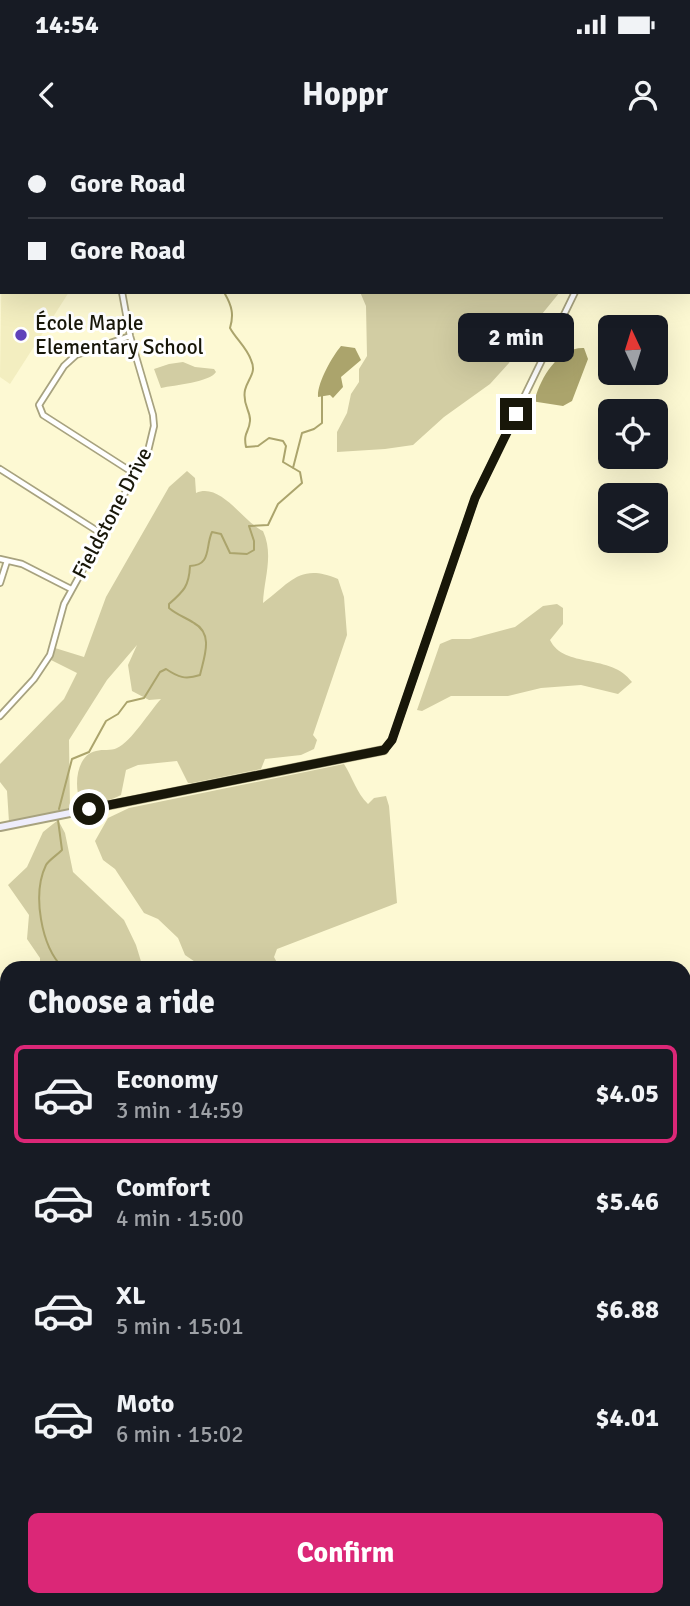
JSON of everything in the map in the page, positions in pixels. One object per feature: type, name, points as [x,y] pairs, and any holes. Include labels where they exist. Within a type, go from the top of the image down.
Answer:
[{"type":"street","name":"Fieldstone Drive","points":[[0,716],[34,679],[46,661],[54,645],[64,604],[71,589],[103,534],[152,438],[153,415],[130,336],[122,294]]},
{"type":"street","points":[[0,827],[384,750],[392,740],[475,498],[574,294]]},
{"type":"street","points":[[130,336],[76,355],[64,366],[39,405],[43,415],[135,474]]},
{"type":"street","points":[[0,469],[103,534]]},
{"type":"street","points":[[0,559],[22,564],[71,589]]},
{"type":"street","points":[[0,583],[7,561]]},
{"type":"shaded area","name":"École Maple Elementary School","points":[[1,294],[68,294],[10,384],[0,377]]},
{"type":"shaded area","points":[[361,294],[558,294],[524,336],[509,363],[490,384],[444,417],[413,445],[337,452],[337,432],[347,413],[351,394],[359,382],[359,369],[367,356],[366,306]]},
{"type":"shaded area","points":[[341,346],[355,348],[361,360],[341,377],[343,387],[333,398],[330,395],[318,397],[322,378]]},
{"type":"shaded area","points":[[584,348],[588,359],[572,401],[563,406],[531,401],[535,399],[547,373],[559,358],[567,352]]},
{"type":"shaded area","points":[[183,362],[195,367],[214,369],[216,372],[200,381],[161,388],[154,369]]},
{"type":"shaded area","points":[[187,471],[195,478],[196,493],[205,491],[223,498],[263,531],[268,558],[263,603],[289,582],[305,574],[314,573],[338,579],[344,597],[347,635],[313,735],[317,740],[314,749],[301,755],[265,759],[261,769],[192,783],[188,783],[177,761],[138,765],[126,770],[121,795],[101,802],[80,801],[77,780],[84,758],[96,751],[115,749],[123,744],[161,699],[149,700],[132,691],[128,665],[137,645],[107,680],[69,740],[70,810],[9,822],[7,791],[0,782],[0,764],[64,699],[77,673],[51,660],[55,648],[84,657],[106,597],[169,487]]},
{"type":"shaded area","points":[[557,604],[563,608],[563,624],[550,640],[566,655],[612,667],[623,673],[632,682],[618,694],[581,685],[541,688],[508,696],[451,696],[422,711],[417,710],[440,644],[452,639],[470,639],[515,627],[543,606]]},
{"type":"shaded area","points":[[344,764],[368,804],[374,798],[386,796],[397,903],[277,949],[274,957],[276,961],[194,961],[185,955],[178,938],[158,919],[144,913],[115,869],[103,860],[95,841],[108,818],[129,808]]},
{"type":"shaded area","points":[[58,820],[65,833],[73,872],[124,920],[141,961],[40,961],[27,939],[29,915],[8,885],[27,867],[43,832]]},
{"type":"waterway","points":[[59,809],[72,759],[89,752],[106,721],[118,714],[127,702],[144,698],[160,672],[166,669],[182,677],[200,675],[206,646],[204,633],[194,623],[169,608],[169,604],[185,588],[190,566],[205,559],[212,532],[221,534],[230,553],[247,554],[254,550],[249,526],[268,525],[278,504],[302,483],[300,472],[283,462],[286,446],[283,441],[269,438],[258,446],[246,447],[245,438],[250,417],[244,395],[253,365],[247,351],[230,328],[232,311],[225,294]]},
{"type":"waterway","points":[[293,468],[302,433],[322,423],[322,396]]},
{"type":"waterway","points":[[57,961],[44,933],[39,905],[46,865],[62,850],[58,820]]},
{"type":"place","name":"École Maple Elementary School","points":[[21,335]]},
{"type":"route","points":[[89,809],[384,750],[392,740],[475,498],[516,414]]}]
